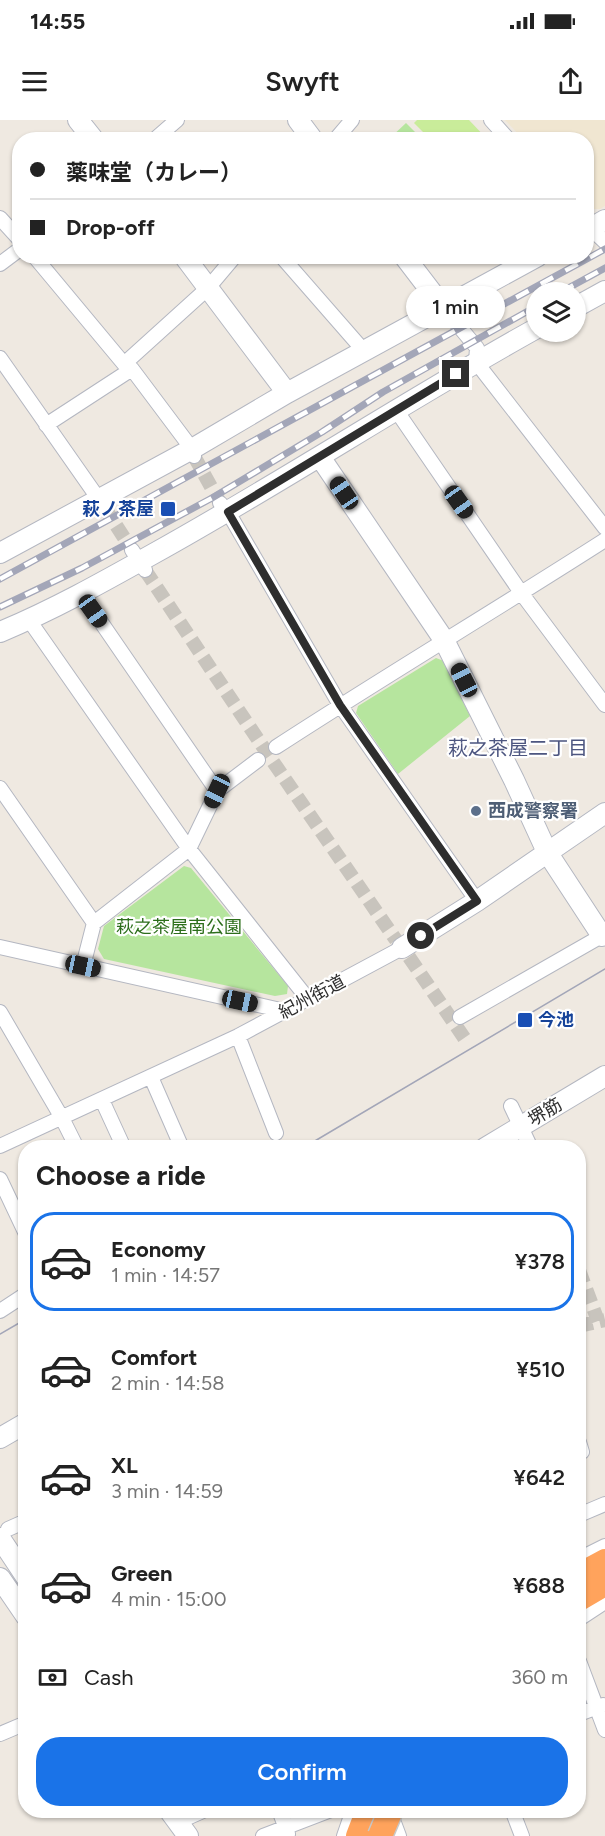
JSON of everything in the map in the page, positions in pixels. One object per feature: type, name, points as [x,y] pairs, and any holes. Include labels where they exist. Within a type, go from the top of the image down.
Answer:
[{"type":"highway","points":[[586,1572],[605,1562]]},
{"type":"highway","points":[[586,1595],[605,1584]]},
{"type":"highway","points":[[358,1836],[365,1818]]},
{"type":"street","points":[[78,120],[88,132]]},
{"type":"street","points":[[163,132],[177,120]]},
{"type":"street","points":[[342,132],[352,120]]},
{"type":"street","points":[[491,120],[502,132]]},
{"type":"street","points":[[0,218],[12,231]]},
{"type":"street","points":[[41,264],[128,366],[193,452]]},
{"type":"street","points":[[190,264],[287,393]]},
{"type":"street","points":[[46,425],[128,366],[208,288],[228,264]]},
{"type":"street","points":[[288,264],[364,351]]},
{"type":"street","points":[[410,264],[477,348],[476,362],[605,528]]},
{"type":"street","points":[[0,553],[102,503],[193,452],[287,393],[523,264]]},
{"type":"street","points":[[586,301],[605,291]]},
{"type":"street","points":[[0,632],[81,593],[224,507],[320,457],[526,334]]},
{"type":"street","points":[[0,358],[102,503]]},
{"type":"street","points":[[396,410],[522,594],[605,705]]},
{"type":"street","points":[[320,457],[444,640],[547,852],[603,935],[460,1017]]},
{"type":"street","points":[[224,507],[340,705],[477,901]]},
{"type":"street","points":[[276,747],[605,540]]},
{"type":"street","points":[[81,593],[217,791]]},
{"type":"street","points":[[29,620],[189,849],[308,999]]},
{"type":"street","points":[[83,966],[94,922],[189,849],[217,791],[258,760]]},
{"type":"street","points":[[0,788],[94,922]]},
{"type":"street","name":"紀州街道","points":[[0,1146],[238,1036],[402,948],[477,901],[605,813]]},
{"type":"street","points":[[0,947],[285,1011]]},
{"type":"street","points":[[0,1014],[73,1140]]},
{"type":"street","points":[[238,1036],[276,1132]]},
{"type":"street","name":"堺筋","points":[[497,1140],[605,1076]]},
{"type":"street","points":[[151,1077],[179,1140]]},
{"type":"street","points":[[102,1100],[120,1140]]},
{"type":"street","points":[[510,1106],[527,1140]]},
{"type":"street","points":[[0,1179],[18,1217]]},
{"type":"street","points":[[0,1311],[18,1299]]},
{"type":"street","points":[[0,1438],[18,1430]]},
{"type":"street","points":[[586,1512],[605,1504]]},
{"type":"street","points":[[18,1525],[4,1533],[18,1561]]},
{"type":"street","points":[[586,1556],[605,1546]]},
{"type":"street","points":[[0,1578],[18,1604]]},
{"type":"street","points":[[586,1614],[605,1602]]},
{"type":"street","points":[[586,1675],[601,1706],[605,1730]]},
{"type":"street","points":[[586,1711],[601,1706]]},
{"type":"street","points":[[0,1734],[18,1726]]},
{"type":"street","points":[[263,1836],[287,1832],[315,1818]]},
{"type":"street","points":[[344,1836],[350,1818]]},
{"type":"street","points":[[515,1818],[522,1836]]},
{"type":"shaded area","points":[[505,120],[605,120],[605,206],[594,209],[594,132],[516,132]]},
{"type":"green space","points":[[417,120],[469,120],[480,132],[423,132],[414,123]]},
{"type":"green space","points":[[406,123],[415,132],[396,132]]},
{"type":"green space","points":[[436,658],[444,661],[470,716],[398,774],[356,713],[358,706]]},
{"type":"green space","name":"萩之茶屋南公園","points":[[184,866],[191,868],[288,986],[287,994],[275,996],[104,959],[98,949],[104,926]]},
{"type":"tunnel","points":[[194,456],[220,503]]},
{"type":"tunnel","points":[[105,508],[132,550]]},
{"type":"tunnel","points":[[145,570],[396,940]]},
{"type":"tunnel","points":[[409,957],[467,1042]]},
{"type":"tunnel","points":[[586,1289],[598,1321]]},
{"type":"tunnel","points":[[586,1324],[605,1320]]},
{"type":"tram line","points":[[316,1140],[605,969]]},
{"type":"tram line","points":[[0,1334],[18,1324]]},
{"type":"railway","points":[[594,255],[605,249]]},
{"type":"railway","points":[[0,579],[578,264]]},
{"type":"railway","points":[[579,282],[605,268]]},
{"type":"railway","points":[[0,607],[82,568],[212,498],[322,432],[383,392],[526,312]]},
{"type":"place","name":"萩ノ茶屋","points":[[168,509]]},
{"type":"place","name":"西成警察署","points":[[476,811]]},
{"type":"place","name":"今池","points":[[525,1020]]},
{"type":"district","name":"萩之茶屋二丁目","points":[[518,748]]},
{"type":"route","points":[[421,936],[477,901],[340,705],[228,512],[456,374]]}]
